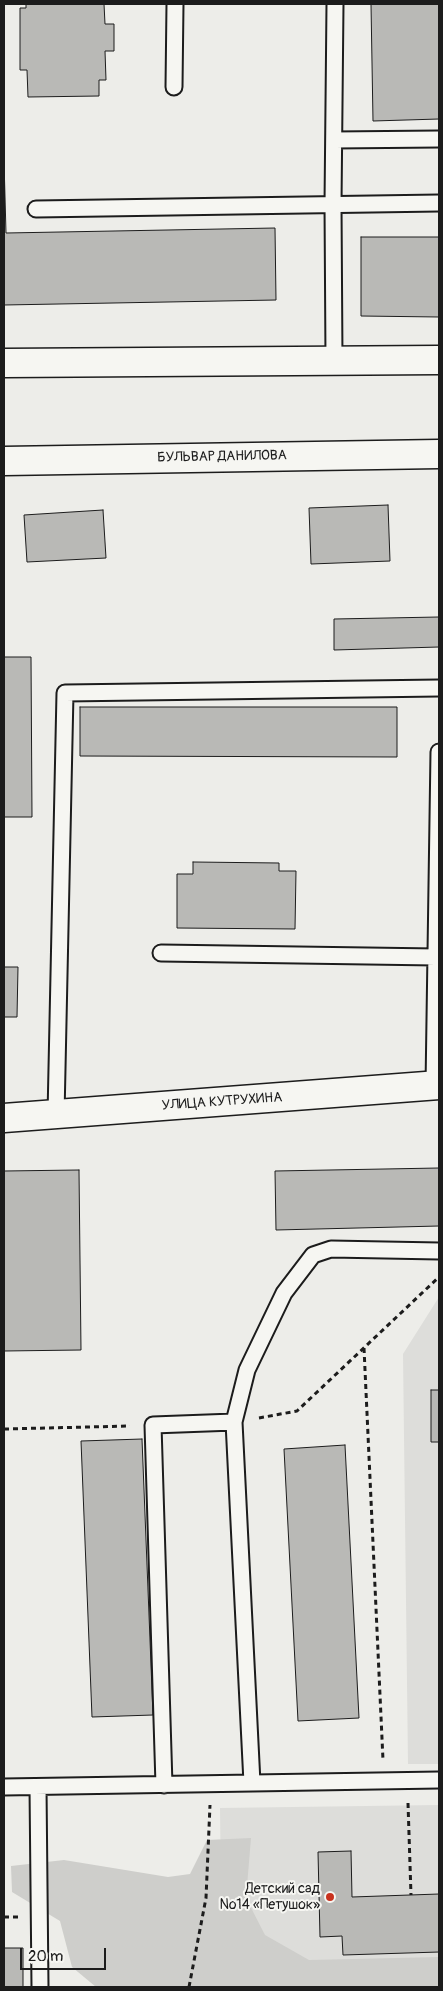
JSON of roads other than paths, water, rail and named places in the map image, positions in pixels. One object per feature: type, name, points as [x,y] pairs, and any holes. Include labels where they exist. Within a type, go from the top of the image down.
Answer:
[{"type":"street","points":[[4,363],[439,360]]},
{"type":"street","name":"БУЛЬВАР ДАНИЛОВА","points":[[4,461],[439,454]]},
{"type":"street","name":"УЛИЦА КУТРУХИНА","points":[[4,1118],[436,1085]]},
{"type":"lane","points":[[174,87],[175,4]]},
{"type":"lane","points":[[334,360],[335,4]]},
{"type":"lane","points":[[334,140],[439,138]]},
{"type":"lane","points":[[36,209],[439,203]]},
{"type":"lane","points":[[56,1115],[66,693],[439,688]]},
{"type":"lane","points":[[436,1085],[439,752]]},
{"type":"lane","points":[[161,953],[436,957]]},
{"type":"lane","points":[[252,1783],[234,1422],[247,1370],[284,1293],[313,1255],[331,1249],[439,1251]]},
{"type":"lane","points":[[164,1785],[154,1425],[234,1422]]},
{"type":"lane","points":[[4,1788],[439,1780]]},
{"type":"lane","points":[[38,1787],[40,1987]]},
{"type":"place","name":"Детский сад №14 «Петушок»","points":[[330,1897]]}]
